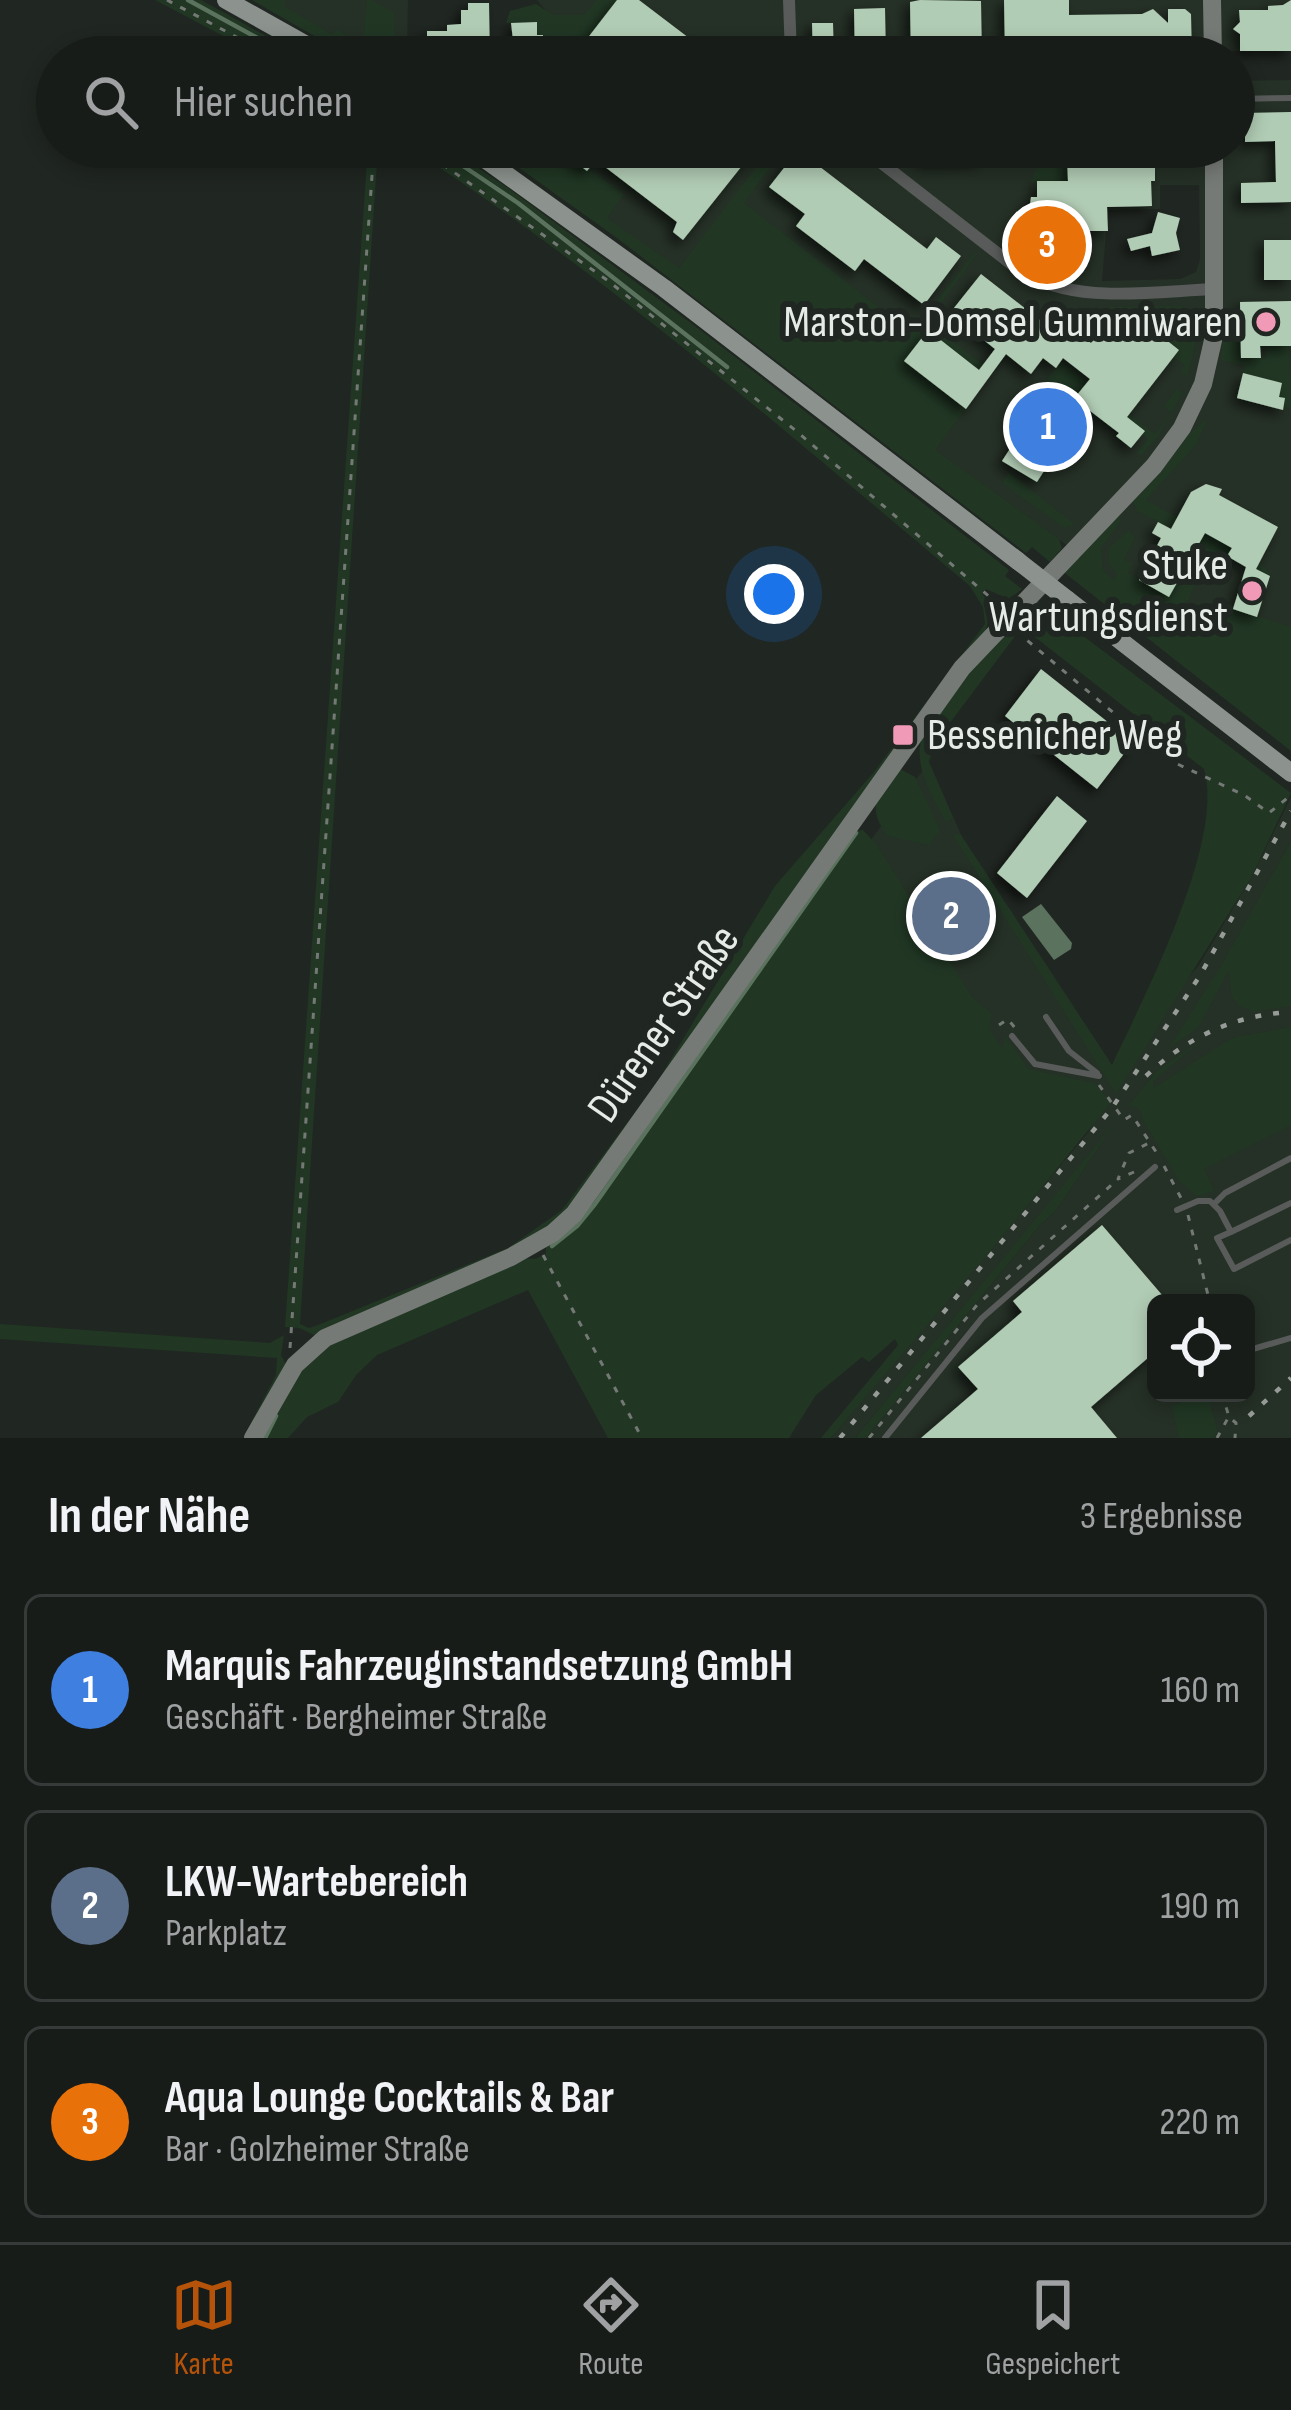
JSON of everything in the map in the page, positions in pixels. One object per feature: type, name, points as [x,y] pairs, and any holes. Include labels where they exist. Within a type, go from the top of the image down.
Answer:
[{"type":"main road","points":[[226,0],[290,36]]},
{"type":"main road","points":[[498,168],[664,288],[1286,768]]},
{"type":"street","points":[[789,0],[790,36]]},
{"type":"street","points":[[1212,0],[1213,36]]},
{"type":"street","points":[[888,168],[1041,282],[1084,292],[1216,289]]},
{"type":"street","name":"Dürener Straße","points":[[254,1438],[288,1375],[325,1338],[512,1257],[553,1233],[574,1214],[947,688],[1154,466],[1182,428],[1209,362],[1216,289],[1214,168]]},
{"type":"lane","points":[[1255,99],[1291,98]]},
{"type":"lane","points":[[1016,1036],[1030,1062],[1099,1076],[1066,1047],[1046,1017]]},
{"type":"lane","points":[[1214,1204],[1225,1192],[1291,1158]]},
{"type":"lane","points":[[885,1438],[982,1318],[1155,1167]]},
{"type":"lane","points":[[1181,1208],[1205,1200],[1214,1204],[1231,1232]]},
{"type":"lane","points":[[1291,1203],[1217,1238],[1234,1269],[1291,1240]]},
{"type":"lane","points":[[1255,1348],[1291,1338]]},
{"type":"path","points":[[167,0],[235,36]]},
{"type":"path","points":[[290,1350],[373,168]]},
{"type":"path","points":[[448,168],[608,280],[813,446],[1171,761],[1244,795],[1269,813],[1291,795]]},
{"type":"path","points":[[999,1025],[1008,1019],[1016,1036]]},
{"type":"path","points":[[1092,1081],[1124,1120],[1132,1115],[1151,1143],[1202,1257],[1208,1294]]},
{"type":"path","points":[[1135,1172],[1118,1179],[1130,1153],[1151,1143]]},
{"type":"path","points":[[545,1258],[642,1438]]},
{"type":"path","points":[[1225,1402],[1237,1426],[1235,1438]]},
{"type":"path","points":[[1217,1438],[1229,1417]]},
{"type":"shaded area","points":[[155,0],[201,0],[266,36],[223,36]]},
{"type":"shaded area","points":[[252,0],[284,0],[284,6],[333,35],[336,29],[346,36],[315,36]]},
{"type":"shaded area","points":[[283,0],[408,0],[407,36],[334,36],[283,6]]},
{"type":"shaded area","points":[[367,0],[394,13],[395,36],[364,36]]},
{"type":"shaded area","points":[[537,0],[1291,0],[1291,51],[1255,51],[1255,36],[548,36],[545,10]]},
{"type":"shaded area","points":[[596,0],[617,0],[589,36],[543,36],[537,35],[537,22],[506,23],[510,11],[536,4],[553,15],[584,15]]},
{"type":"shaded area","points":[[1291,80],[1291,720],[1082,556],[535,168],[1255,168],[1255,81]],"holes":[[[1160,185],[1199,185],[1196,272],[1180,279],[1102,281],[1108,210],[1160,209]]]},
{"type":"shaded area","points":[[367,168],[377,168],[300,1324],[318,1325],[508,1248],[562,1210],[656,1084],[775,886],[874,772],[985,624],[983,607],[970,586],[625,302],[439,168],[478,168],[699,329],[1009,570],[1005,576],[1022,589],[1009,599],[986,589],[982,593],[991,606],[986,630],[579,1199],[536,1237],[314,1335],[285,1327]]},
{"type":"shaded area","points":[[519,168],[586,168],[624,194],[607,218],[679,268],[756,168],[770,168],[744,203],[912,333],[974,253],[927,322],[982,364],[1017,341],[989,377],[928,330],[904,361],[965,409],[935,450],[1059,539],[1062,548],[1050,562],[1032,547],[1026,553]]},
{"type":"shaded area","points":[[1037,168],[1080,168],[1082,253],[1067,253],[1066,181],[1030,182]]},
{"type":"shaded area","points":[[1227,301],[1227,332],[1247,332],[1240,336],[1241,358],[1266,358],[1267,346],[1275,345],[1288,331],[1291,409],[1279,397],[1282,383],[1243,373],[1245,365],[1221,360]]},
{"type":"shaded area","points":[[1180,306],[1194,311],[1199,330],[1187,377],[1181,371],[1184,365],[1174,357],[1179,350],[1141,321],[1135,328],[1108,307]]},
{"type":"shaded area","points":[[1061,361],[1155,434],[1171,412],[1164,406],[1177,389],[1182,393],[1158,436],[1141,456],[1137,452],[1148,439],[1142,434],[1096,413],[1092,417],[1040,390]]},
{"type":"shaded area","points":[[1208,419],[1196,445],[1146,500],[1271,573],[1229,554],[1221,571],[1202,564],[1189,599],[1171,613],[1179,619],[1187,616],[1195,629],[1214,603],[1291,627],[1291,751],[1061,570],[1119,513],[1121,521],[1101,548],[1103,570],[1114,580],[1117,574],[1109,564],[1109,548],[1129,530],[1135,538],[1124,559],[1132,564],[1128,573],[1170,597],[1198,544],[1138,511],[1132,500],[1178,445]]},
{"type":"shaded area","points":[[1009,473],[1075,524],[1064,528],[1002,483]]},
{"type":"shaded area","points":[[1037,601],[1291,793],[1251,878],[1116,1094],[953,835],[961,835],[1112,1065],[1161,960],[1193,876],[1207,800],[1204,769],[1022,627],[934,744],[929,762],[953,818],[946,822],[920,762],[921,741],[940,707]]},
{"type":"shaded area","points":[[929,762],[963,839],[1112,1066],[1199,965],[1251,878],[1291,797],[1291,841],[1222,965],[1196,1025],[1291,860],[1291,1438],[866,1438],[1055,1212],[1102,1141],[855,1438],[831,1438],[1090,1130],[1031,1097],[864,849]]},
{"type":"shaded area","points":[[900,769],[915,777],[940,830],[929,845],[887,836],[877,815],[880,794]]},
{"type":"shaded area","points":[[863,830],[972,997],[992,1014],[989,1029],[1002,1048],[1006,1036],[1028,1069],[1094,1083],[1111,1102],[831,1438],[821,1438],[898,1345],[895,1339],[869,1362],[862,1357],[816,1395],[789,1438],[608,1438],[528,1290],[377,1355],[338,1402],[307,1417],[288,1438],[260,1438],[292,1379],[320,1350],[524,1258],[546,1254],[546,1247],[856,831]]},
{"type":"shaded area","points":[[1291,841],[1291,1006],[1254,1011],[1240,1007],[1231,995],[1229,970],[1198,1028],[1169,1048],[1222,964]]},
{"type":"shaded area","points":[[1041,904],[1072,943],[1071,949],[1054,960],[1022,917]]},
{"type":"shaded area","points":[[1291,1027],[1291,1125],[1204,1169],[1214,1191],[1197,1196],[1179,1181],[1141,1110],[1129,1105],[1159,1069],[1203,1039],[1153,1081],[1154,1088],[1232,1038]]},
{"type":"shaded area","points":[[1117,1120],[1055,1212],[866,1438],[855,1438]]},
{"type":"shaded area","points":[[0,1324],[270,1343],[284,1335],[281,1355],[286,1364],[243,1438],[276,1375],[277,1358],[0,1339]]},
{"type":"shaded area","points":[[1181,1402],[1209,1402],[1218,1433],[1212,1438],[1179,1438],[1172,1407]]},
{"type":"building","points":[[617,0],[639,0],[686,36],[589,36]]},
{"type":"building","points":[[1004,0],[1069,0],[1069,15],[1142,14],[1153,9],[1168,23],[1168,9],[1185,9],[1191,14],[1192,36],[1005,36]]},
{"type":"building","points":[[1291,0],[1291,51],[1255,51],[1255,36],[1240,36],[1233,29],[1240,22],[1239,10]]},
{"type":"building","points":[[981,1],[982,36],[911,36],[910,2]]},
{"type":"building","points":[[468,3],[489,3],[490,36],[427,36],[427,31],[447,31],[447,25],[461,24],[461,10],[468,10]]},
{"type":"building","points":[[885,8],[886,36],[855,36],[854,9]]},
{"type":"building","points":[[537,22],[537,35],[543,36],[513,36],[511,23]]},
{"type":"building","points":[[812,23],[833,23],[833,36],[812,36]]},
{"type":"building","points":[[1291,112],[1291,202],[1241,203],[1241,183],[1276,182],[1275,141],[1255,142],[1255,113]]},
{"type":"building","points":[[606,168],[740,168],[683,240],[673,232],[677,222]]},
{"type":"building","points":[[784,168],[821,168],[927,249],[936,237],[961,256],[924,305],[864,259],[855,271],[796,226],[805,214],[769,187]]},
{"type":"building","points":[[1067,168],[1155,168],[1152,206],[1107,207],[1108,231],[1087,231],[1088,239],[1067,240],[1067,253],[1037,253],[1037,243],[1031,243],[1029,212],[1031,197],[1037,197],[1037,181],[1068,181]]},
{"type":"building","points":[[1158,212],[1180,218],[1176,233],[1180,250],[1152,256],[1150,246],[1131,251],[1127,239],[1152,233]]},
{"type":"building","points":[[1264,240],[1291,240],[1291,280],[1264,280]]},
{"type":"building","points":[[981,274],[1040,320],[1047,311],[1091,343],[1101,330],[1112,339],[1123,326],[1131,333],[1141,320],[1179,350],[1127,417],[1145,431],[1131,448],[1085,407],[1037,482],[1002,461],[1046,393],[1067,407],[1090,379],[1063,358],[1056,368],[1043,358],[1031,374],[1006,354],[966,409],[904,361],[928,330],[979,370],[995,349],[950,313]]},
{"type":"building","name":"Marston-Domsel Gummiwaren","points":[[1291,301],[1291,346],[1260,346],[1261,358],[1241,358],[1240,302]]},
{"type":"building","points":[[1243,373],[1282,383],[1283,410],[1237,398]]},
{"type":"building","points":[[1206,484],[1222,489],[1219,495],[1278,527],[1256,569],[1270,576],[1257,617],[1233,609],[1246,567],[1227,556],[1232,548],[1205,533],[1169,597],[1139,580],[1161,538],[1152,533],[1158,522],[1171,529],[1191,492]]},
{"type":"building","points":[[1041,669],[1133,742],[1097,789],[1005,716]]},
{"type":"building","points":[[1057,796],[1087,821],[1027,898],[997,873]]},
{"type":"building","points":[[1102,1225],[1161,1294],[1147,1294],[1147,1359],[1091,1407],[1117,1438],[921,1438],[978,1389],[958,1367],[1022,1312],[1013,1301]]},
{"type":"waterway","points":[[188,0],[254,36]]},
{"type":"waterway","points":[[466,168],[518,203],[727,367]]},
{"type":"waterway","points":[[552,1246],[595,1204],[856,833]]},
{"type":"waterway","points":[[265,1438],[276,1416]]},
{"type":"railway","points":[[840,1438],[1112,1108],[1201,974],[1291,811]]},
{"type":"railway","points":[[1146,1076],[1178,1050],[1231,1023],[1291,1012]]},
{"type":"railway","points":[[1249,1416],[1291,1378]]},
{"type":"place","name":"Aqua Lounge Cocktails & Bar","points":[[1047,245]]},
{"type":"place","name":"Marston-Domsel Gummiwaren","points":[[1266,322]]},
{"type":"place","name":"Marquis Fahrzeuginstandsetzung GmbH","points":[[1048,427]]},
{"type":"place","name":"Stuke Wartungsdienst","points":[[1252,591]]},
{"type":"place","name":"Bessenicher Weg","points":[[903,735]]},
{"type":"place","name":"LKW-Wartebereich","points":[[951,916]]}]
